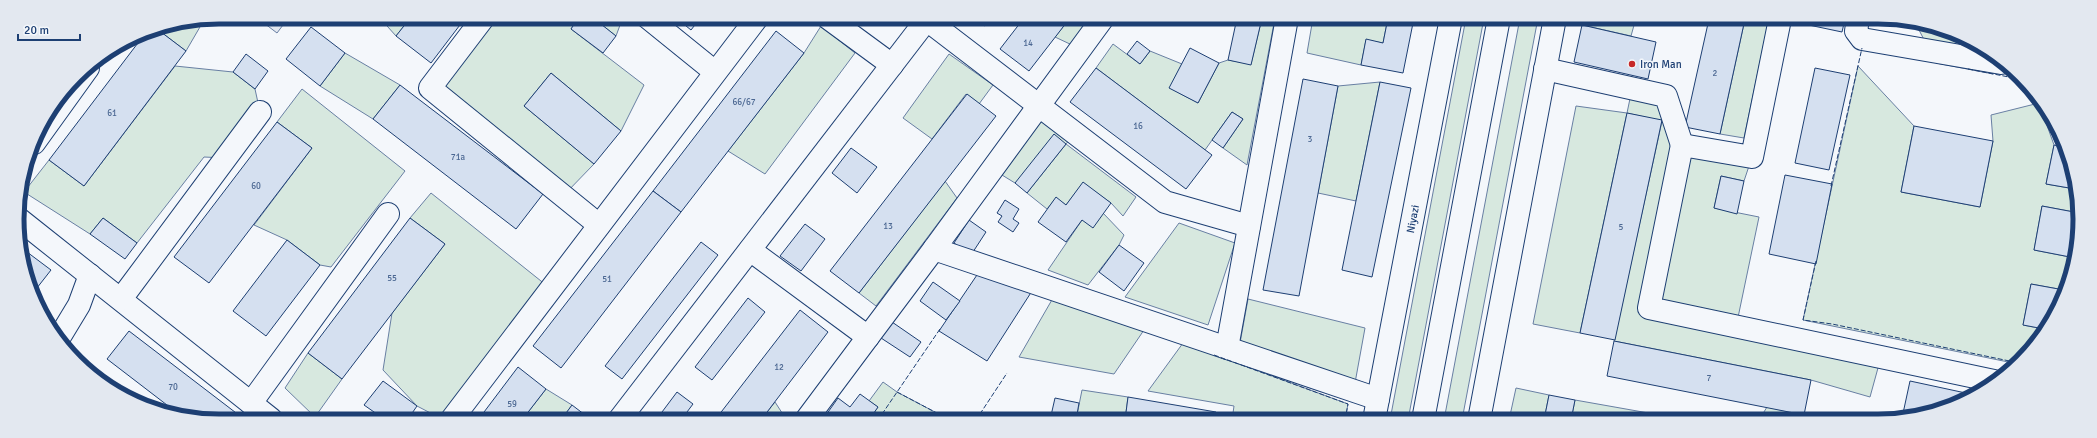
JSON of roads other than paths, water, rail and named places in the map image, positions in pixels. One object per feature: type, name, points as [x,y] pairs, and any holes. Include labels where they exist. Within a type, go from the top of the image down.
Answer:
[{"type":"main road","points":[[479,24],[430,88],[599,225]]},
{"type":"main road","points":[[656,24],[715,72]]},
{"type":"main road","points":[[457,414],[751,24]]},
{"type":"main road","points":[[836,24],[892,65]]},
{"type":"main road","points":[[624,414],[924,24]]},
{"type":"main road","points":[[934,24],[1164,202],[1249,226]]},
{"type":"main road","points":[[810,414],[934,249],[1038,104],[1098,24]]},
{"type":"main road","points":[[1227,348],[1286,24]]},
{"type":"main road","name":"Niyazi","points":[[1375,414],[1450,24]]},
{"type":"main road","points":[[1424,414],[1498,24]]},
{"type":"main road","points":[[1480,414],[1554,24]]},
{"type":"main road","points":[[1682,145],[1752,157],[1779,24]]},
{"type":"main road","points":[[1857,24],[1856,31],[1862,39],[1993,62]]},
{"type":"main road","points":[[1545,69],[1666,96],[1682,145],[1649,308],[1988,380]]},
{"type":"main road","points":[[60,107],[71,91]]},
{"type":"main road","points":[[121,299],[260,112]]},
{"type":"main road","points":[[251,403],[388,214]]},
{"type":"main road","points":[[24,223],[265,414]]},
{"type":"main road","points":[[934,249],[1378,399]]},
{"type":"main road","points":[[750,250],[868,337]]},
{"type":"main road","points":[[61,334],[79,305],[90,275]]},
{"type":"place","name":"Iron Man","points":[[1632,64]]}]
